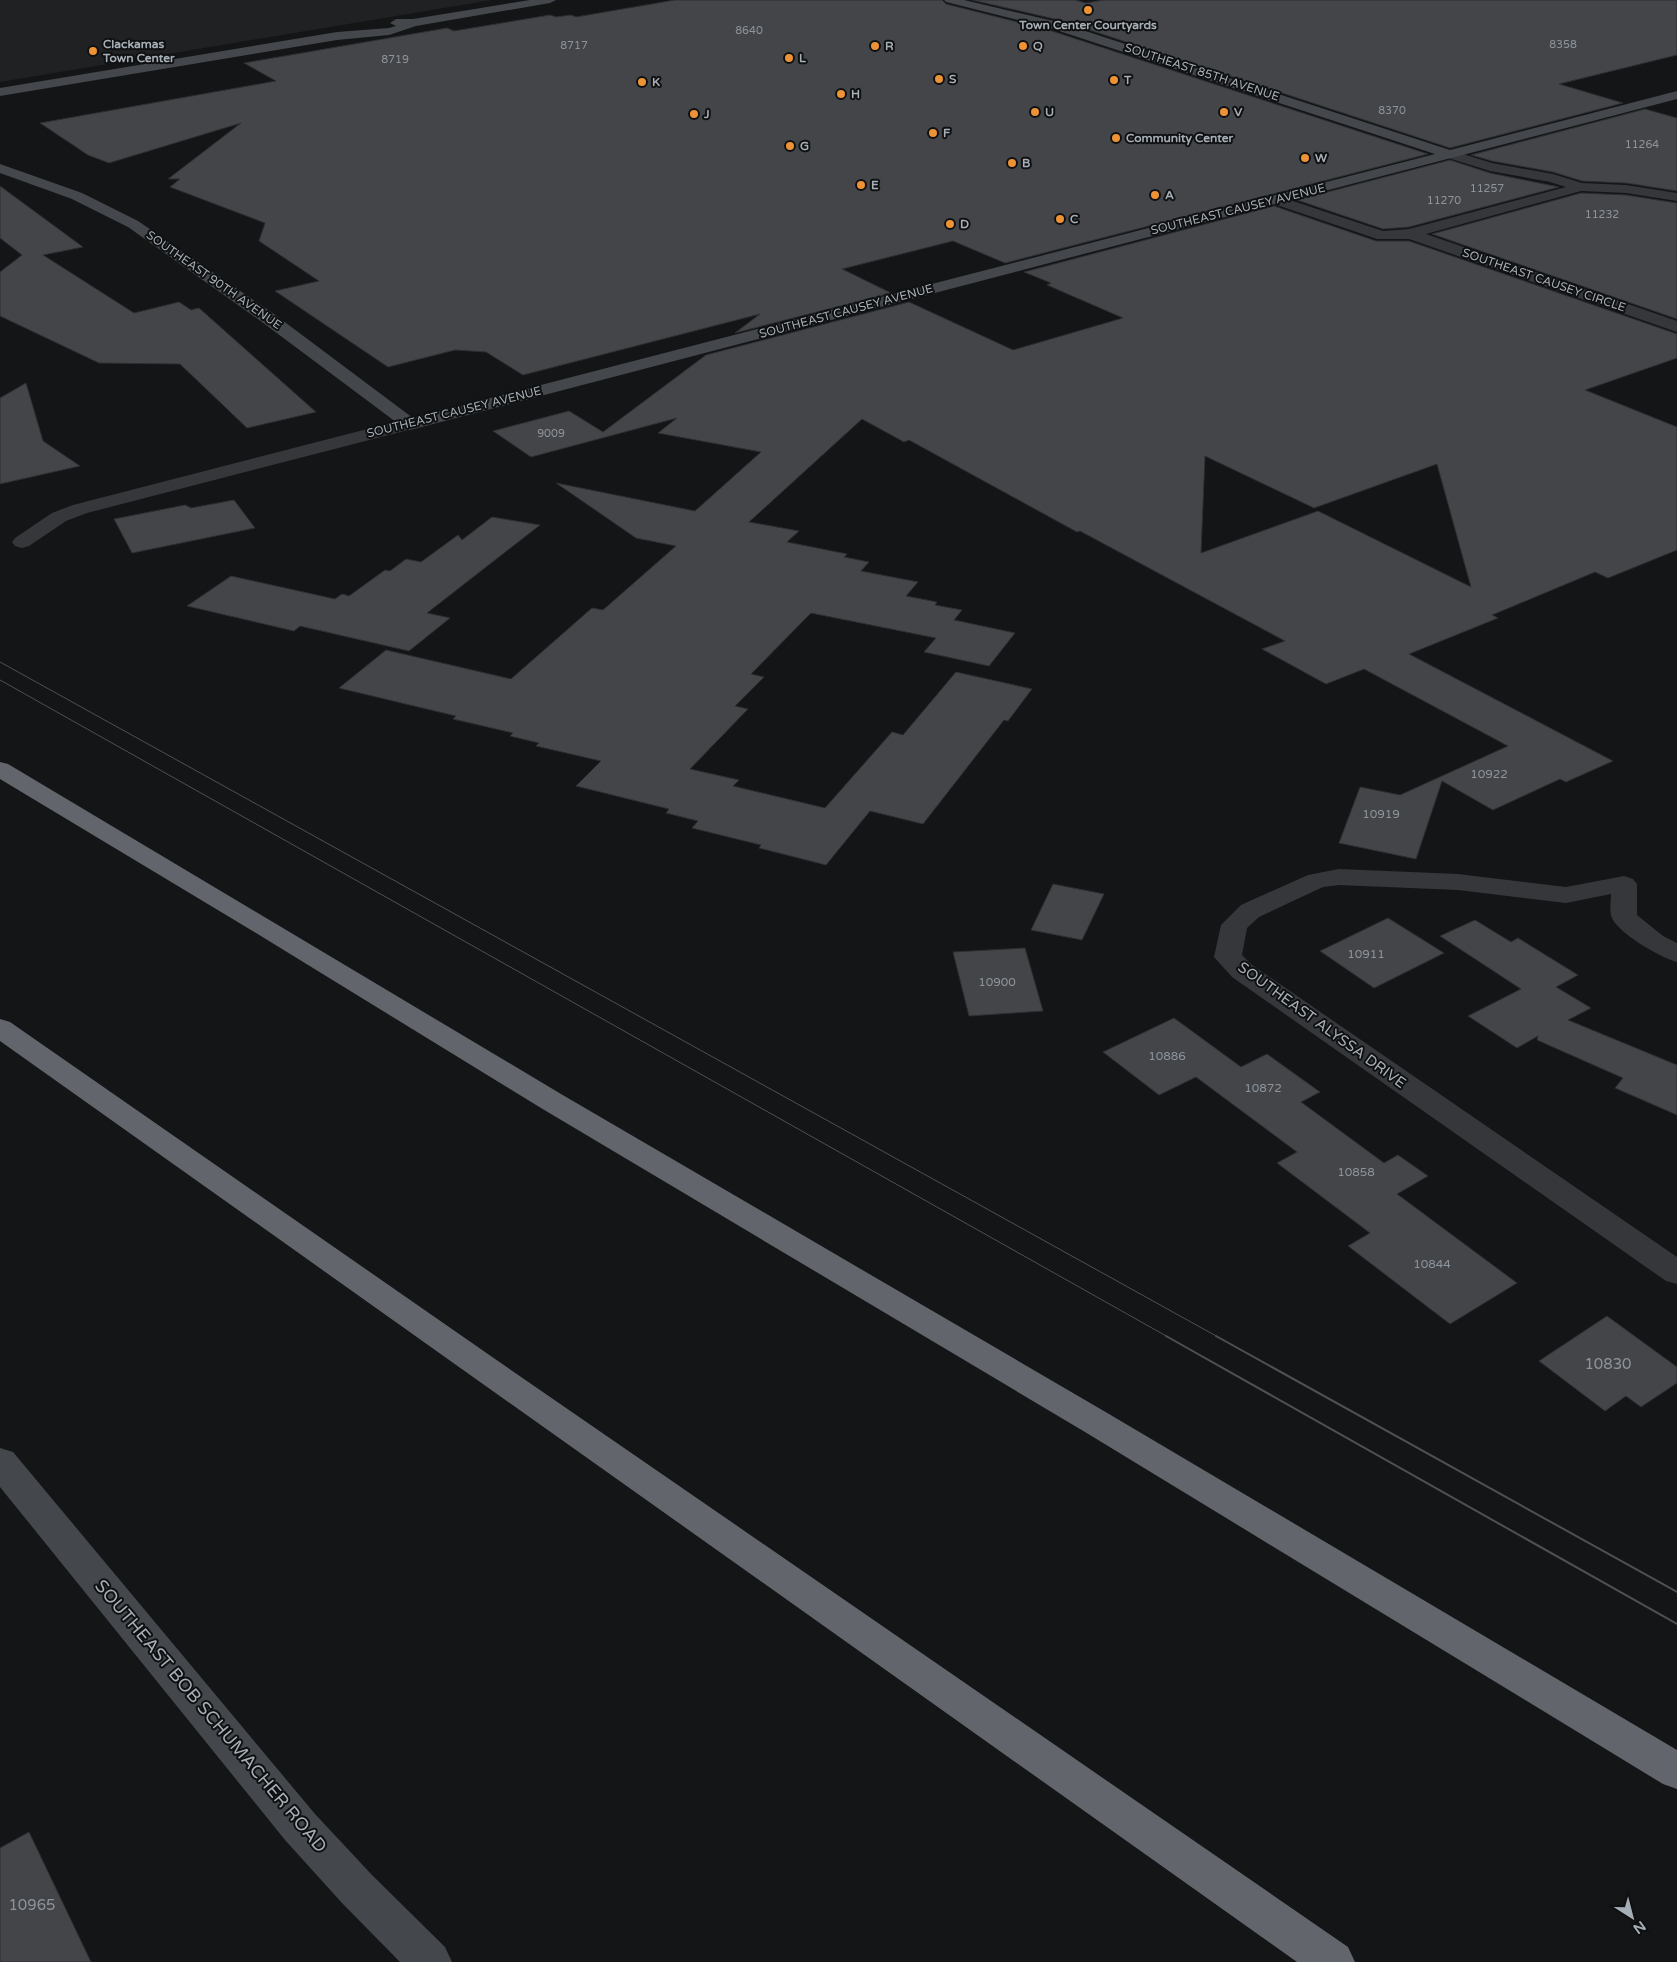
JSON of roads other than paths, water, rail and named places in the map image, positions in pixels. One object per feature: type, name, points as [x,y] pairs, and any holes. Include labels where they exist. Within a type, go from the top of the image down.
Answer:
[{"type":"highway","points":[[0,769],[269,929],[560,1106],[1098,1423],[1677,1771]]},
{"type":"highway","points":[[0,1028],[1334,1962]]},
{"type":"street","points":[[0,92],[337,36],[355,36],[408,27],[413,23],[550,0]]},
{"type":"street","name":"SOUTHEAST 85TH AVENUE","points":[[950,0],[1054,25],[1450,154]]},
{"type":"street","name":"SOUTHEAST CAUSEY AVENUE","points":[[22,542],[59,517],[80,509],[1677,95]]},
{"type":"street","name":"SOUTHEAST CAUSEY CIRCLE","points":[[1450,154],[1490,167],[1553,178],[1581,186],[1626,189],[1677,198]]},
{"type":"street","name":"SOUTHEAST CAUSEY CIRCLE","points":[[1490,167],[1499,174],[1561,192]]},
{"type":"street","name":"SOUTHEAST 90TH AVENUE","points":[[0,168],[77,196],[133,224],[268,318],[410,424]]},
{"type":"street","name":"SOUTHEAST CAUSEY CIRCLE","points":[[1276,200],[1382,236],[1410,234],[1581,186]]},
{"type":"street","name":"SOUTHEAST CAUSEY CIRCLE","points":[[1410,234],[1677,327]]},
{"type":"street","name":"SOUTHEAST ALYSSA DRIVE","points":[[1677,954],[1654,942],[1624,916],[1624,884],[1566,895],[1458,882],[1339,877],[1317,880],[1250,911],[1234,925],[1228,957],[1242,971],[1677,1273]]},
{"type":"street","name":"SOUTHEAST BOB SCHUMACHER ROAD","points":[[0,1462],[300,1827],[357,1889],[430,1962]]},
{"type":"tram line","points":[[0,662],[1218,1337]]},
{"type":"tram line","points":[[0,680],[1168,1337]]},
{"type":"tram line","points":[[1166,1336],[1677,1624]]},
{"type":"tram line","points":[[1216,1336],[1677,1592]]},
{"type":"place","name":"Town Center Courtyards","points":[[1088,10]]},
{"type":"place","name":"R","points":[[875,46]]},
{"type":"place","name":"Q","points":[[1023,46]]},
{"type":"place","name":"Clackamas Town Center","points":[[93,51]]},
{"type":"place","name":"L","points":[[789,58]]},
{"type":"place","name":"S","points":[[939,79]]},
{"type":"place","name":"T","points":[[1114,80]]},
{"type":"place","name":"K","points":[[642,82]]},
{"type":"place","name":"H","points":[[841,94]]},
{"type":"place","name":"U","points":[[1035,112]]},
{"type":"place","name":"V","points":[[1224,112]]},
{"type":"place","name":"J","points":[[694,114]]},
{"type":"place","name":"F","points":[[933,133]]},
{"type":"place","name":"Community Center","points":[[1116,138]]},
{"type":"place","name":"G","points":[[790,146]]},
{"type":"place","name":"W","points":[[1305,158]]},
{"type":"place","name":"B","points":[[1012,163]]},
{"type":"place","name":"E","points":[[861,185]]},
{"type":"place","name":"A","points":[[1155,195]]},
{"type":"place","name":"C","points":[[1060,219]]},
{"type":"place","name":"D","points":[[950,224]]}]
